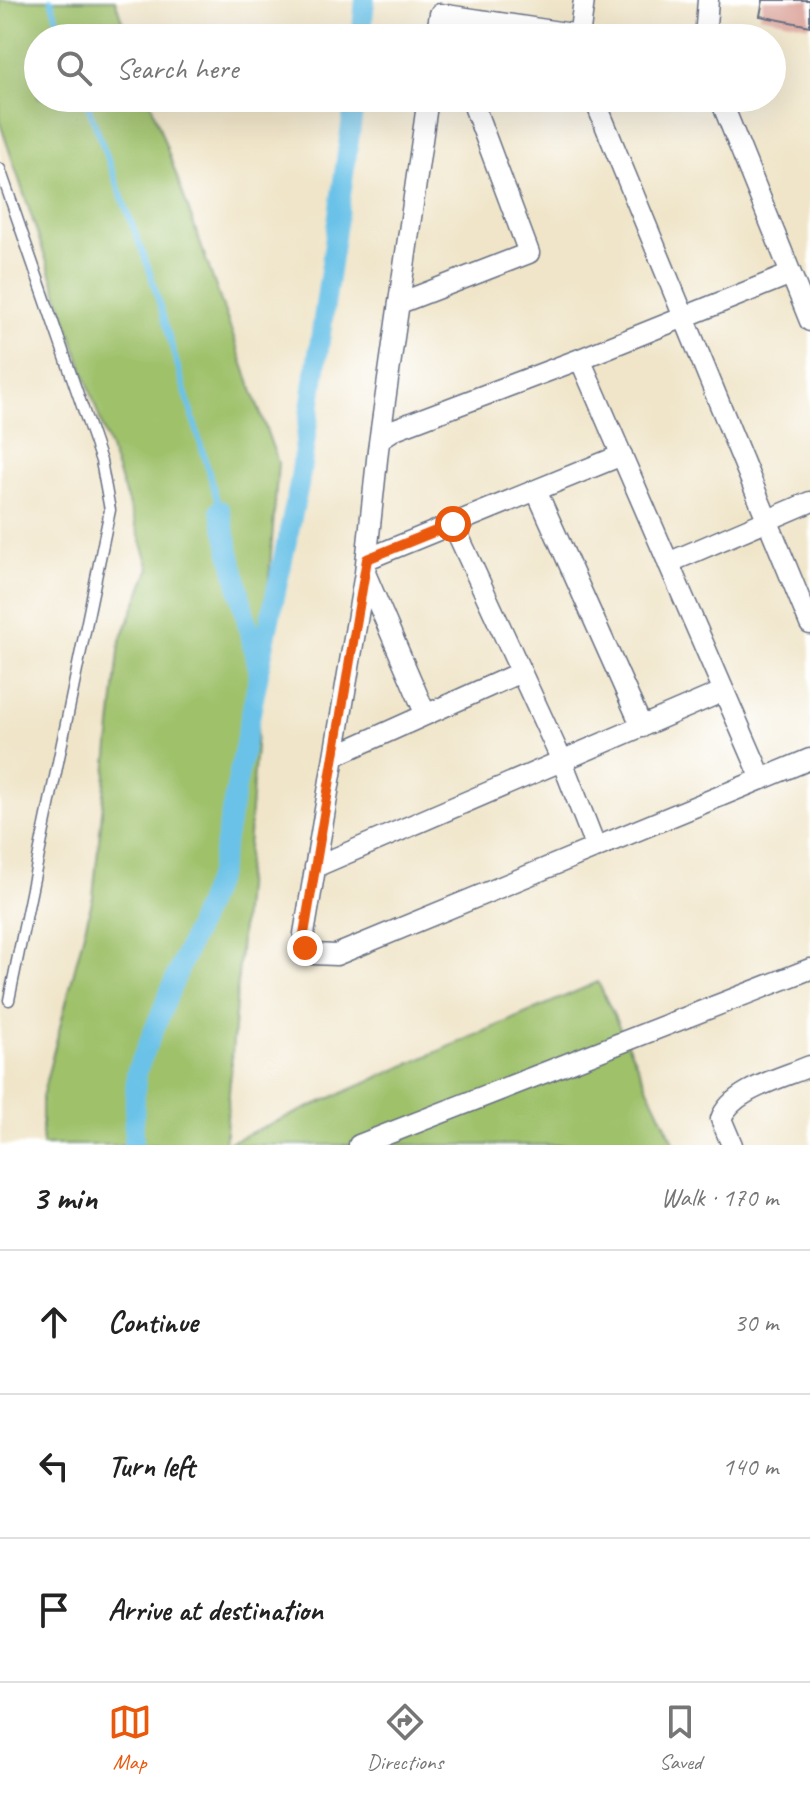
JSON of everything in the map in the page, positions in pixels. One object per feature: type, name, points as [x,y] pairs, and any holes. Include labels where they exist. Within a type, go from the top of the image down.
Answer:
[{"type":"street","points":[[581,24],[584,0]]},
{"type":"street","points":[[706,24],[708,0]]},
{"type":"street","points":[[438,24],[440,14],[475,9],[533,24]]},
{"type":"street","points":[[426,112],[366,566],[304,934],[305,948],[313,954],[336,955],[810,759]]},
{"type":"street","points":[[400,303],[529,253],[476,112]]},
{"type":"street","points":[[600,112],[810,624]]},
{"type":"street","points":[[726,112],[810,321]]},
{"type":"street","points":[[381,438],[395,429],[791,274]]},
{"type":"street","points":[[580,359],[762,779]]},
{"type":"street","points":[[366,566],[453,524],[622,455]]},
{"type":"street","points":[[536,490],[642,727]]},
{"type":"street","points":[[668,563],[810,502]]},
{"type":"street","points":[[453,524],[562,761],[596,848]]},
{"type":"street","points":[[366,566],[425,713]]},
{"type":"street","points":[[334,756],[521,672]]},
{"type":"street","points":[[315,867],[724,691]]},
{"type":"street","points":[[359,1145],[810,969]]},
{"type":"street","points":[[732,1145],[721,1119],[725,1109],[738,1096],[810,1066]]},
{"type":"lane","points":[[0,169],[101,461],[110,510],[9,1000]]},
{"type":"green space","points":[[0,0],[115,0],[123,24],[24,24],[24,112],[154,112],[278,463],[225,1144],[598,982],[675,1145],[42,1145],[42,1097],[93,897],[120,642],[150,568],[0,123]]},
{"type":"building","points":[[763,0],[810,0],[810,26],[760,16]]},
{"type":"waterway","points":[[51,0],[59,24]]},
{"type":"waterway","points":[[362,24],[365,0]]},
{"type":"waterway","points":[[90,112],[150,272],[220,510]]},
{"type":"waterway","points":[[260,666],[299,485],[353,112]]},
{"type":"waterway","points":[[133,1145],[136,1073],[219,873],[259,673],[220,510]]},
{"type":"route","points":[[305,948],[304,934],[367,559],[453,524]]}]
